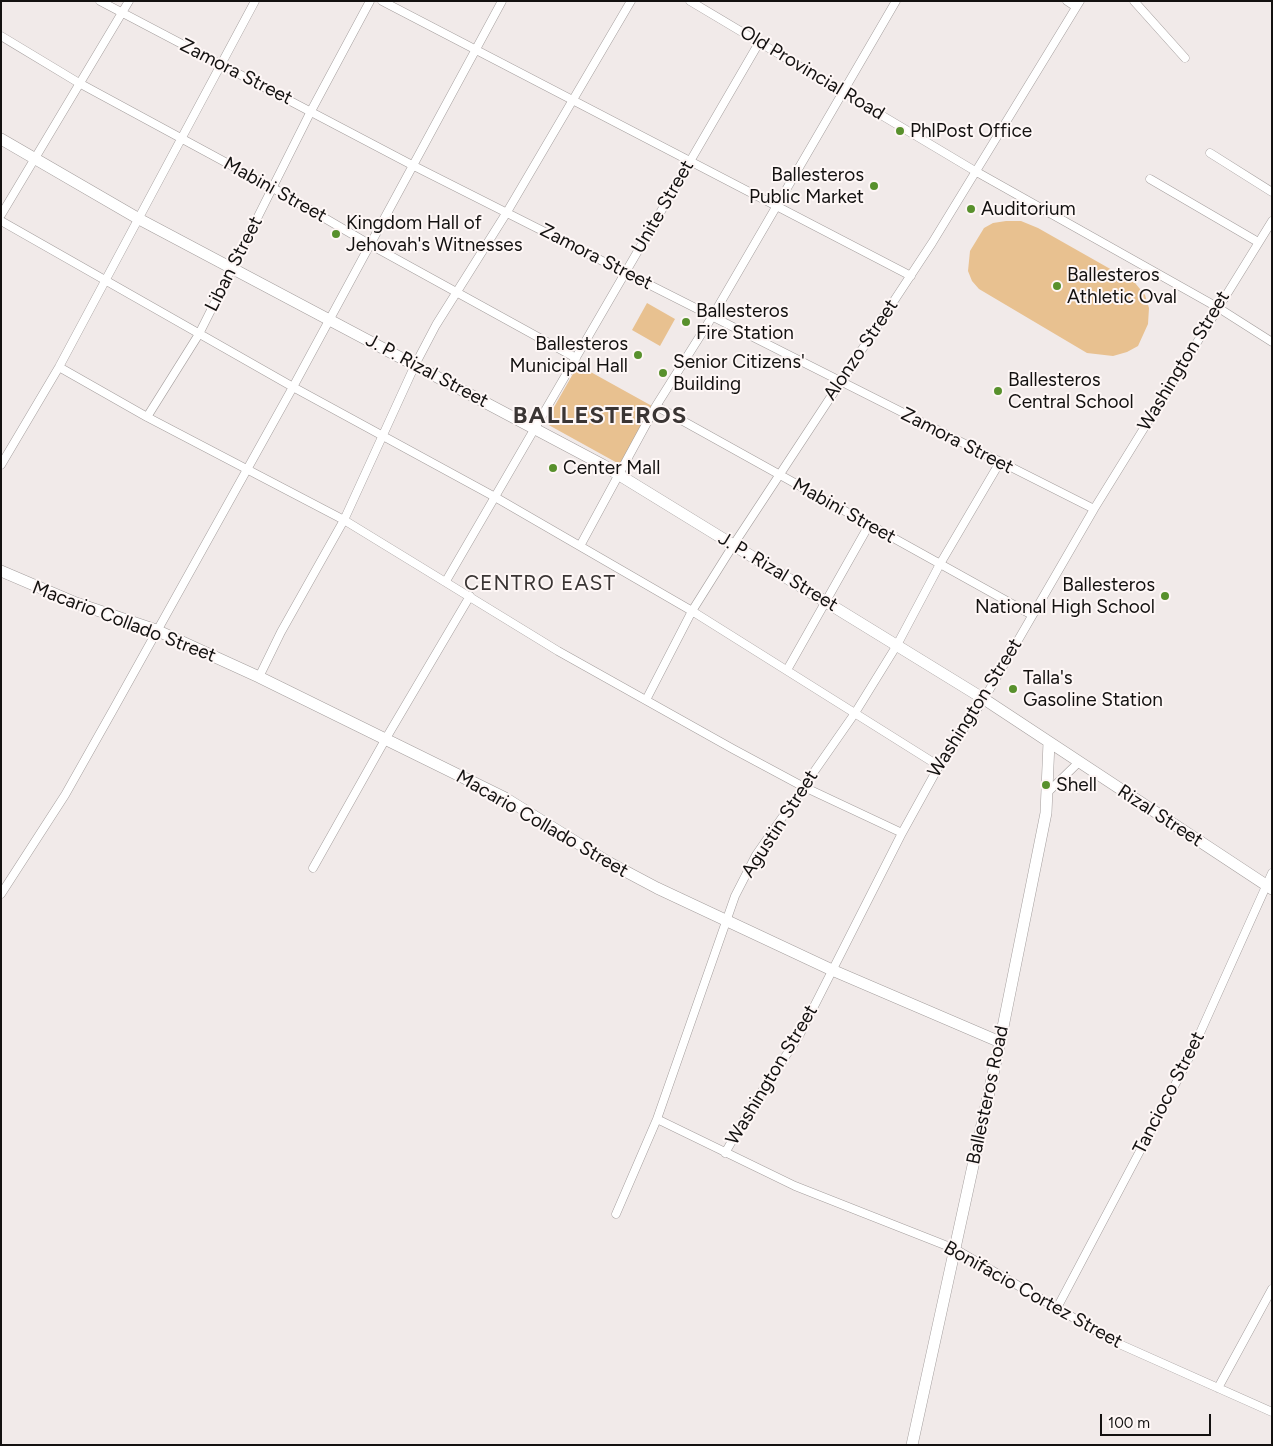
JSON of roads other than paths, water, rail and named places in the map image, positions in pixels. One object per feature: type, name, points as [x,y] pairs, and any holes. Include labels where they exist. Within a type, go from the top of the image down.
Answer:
[{"type":"main road","name":"J. P. Rizal Street","points":[[1,139],[139,219],[620,475],[984,699],[1049,742]]},
{"type":"main road","name":"Macario Collado Street","points":[[1,571],[76,603],[156,630],[259,677],[505,798],[636,878],[832,970],[1000,1042]]},
{"type":"main road","name":"Rizal Street","points":[[1049,742],[1269,887]]},
{"type":"main road","name":"Ballesteros Road","points":[[912,1445],[1000,1042],[1048,792],[1049,742]]},
{"type":"street","name":"Zamora Street","points":[[100,1],[412,164],[1094,509]]},
{"type":"street","points":[[1,215],[129,1]]},
{"type":"street","points":[[1,466],[59,367],[255,1]]},
{"type":"street","name":"Liban Street","points":[[147,417],[199,334],[311,112],[370,1]]},
{"type":"street","points":[[382,1],[475,51],[777,204],[910,276]]},
{"type":"street","points":[[1,894],[64,795],[293,387],[412,164],[502,1]]},
{"type":"street","points":[[259,677],[281,632],[344,520],[415,365],[631,1]]},
{"type":"street","name":"Old Provincial Road","points":[[690,1],[844,91],[975,171],[1217,307],[1272,342]]},
{"type":"street","points":[[580,546],[656,406],[712,317],[896,1]]},
{"type":"street","points":[[1067,1],[1078,4]]},
{"type":"street","points":[[1134,1],[1185,58]]},
{"type":"street","name":"Alonzo Street","points":[[646,700],[692,611],[777,475],[910,276],[1078,4]]},
{"type":"street","name":"Mabini Street","points":[[1,36],[79,83],[181,140],[273,188],[369,244],[576,358]]},
{"type":"street","name":"Unite Street","points":[[446,581],[760,41]]},
{"type":"street","points":[[1210,153],[1272,192]]},
{"type":"street","points":[[1150,178],[1258,242]]},
{"type":"street","name":"Washington Street","points":[[725,1153],[754,1103],[799,1036],[902,833],[939,766],[984,699],[1094,509],[1272,220]]},
{"type":"street","points":[[1,221],[293,387],[495,497],[692,611],[939,766]]},
{"type":"street","points":[[59,367],[147,417],[344,520],[558,651],[646,700],[802,786],[902,833]]},
{"type":"street","name":"Mabini Street","points":[[656,406],[777,475],[1032,615]]},
{"type":"street","name":"Agustin Street","points":[[616,1214],[657,1118],[728,921],[735,896],[756,855],[855,712],[897,645],[940,564],[1000,462]]},
{"type":"street","points":[[787,670],[824,600],[869,525]]},
{"type":"street","points":[[313,868],[385,740],[470,596]]},
{"type":"street","points":[[1048,792],[1079,762]]},
{"type":"street","name":"Tancioco Street","points":[[1057,1308],[1187,1062],[1269,887],[1272,873]]},
{"type":"street","name":"Bonifacio Cortez Street","points":[[657,1118],[795,1186],[955,1248],[1117,1343],[1272,1412]]},
{"type":"street","points":[[1218,1388],[1272,1289]]},
{"type":"place","name":"PhlPost Office","points":[[900,131]]},
{"type":"place","name":"Ballesteros Public Market","points":[[874,186]]},
{"type":"place","name":"Auditorium","points":[[971,209]]},
{"type":"place","name":"Kingdom Hall of Jehovah's Witnesses","points":[[336,234]]},
{"type":"place","name":"Ballesteros Athletic Oval","points":[[1057,286]]},
{"type":"place","name":"Ballesteros Fire Station","points":[[686,322]]},
{"type":"place","name":"Ballesteros Municipal Hall","points":[[638,355]]},
{"type":"place","name":"Senior Citizens' Building","points":[[663,373]]},
{"type":"place","name":"Ballesteros Central School","points":[[998,391]]},
{"type":"place","name":"Center Mall","points":[[553,468]]},
{"type":"place","name":"Ballesteros National High School","points":[[1165,596]]},
{"type":"place","name":"Talla's Gasoline Station","points":[[1013,689]]},
{"type":"place","name":"Shell","points":[[1046,785]]},
{"type":"district","name":"BALLESTEROS","points":[[600,416]]},
{"type":"district","name":"CENTRO EAST","points":[[540,584]]}]
